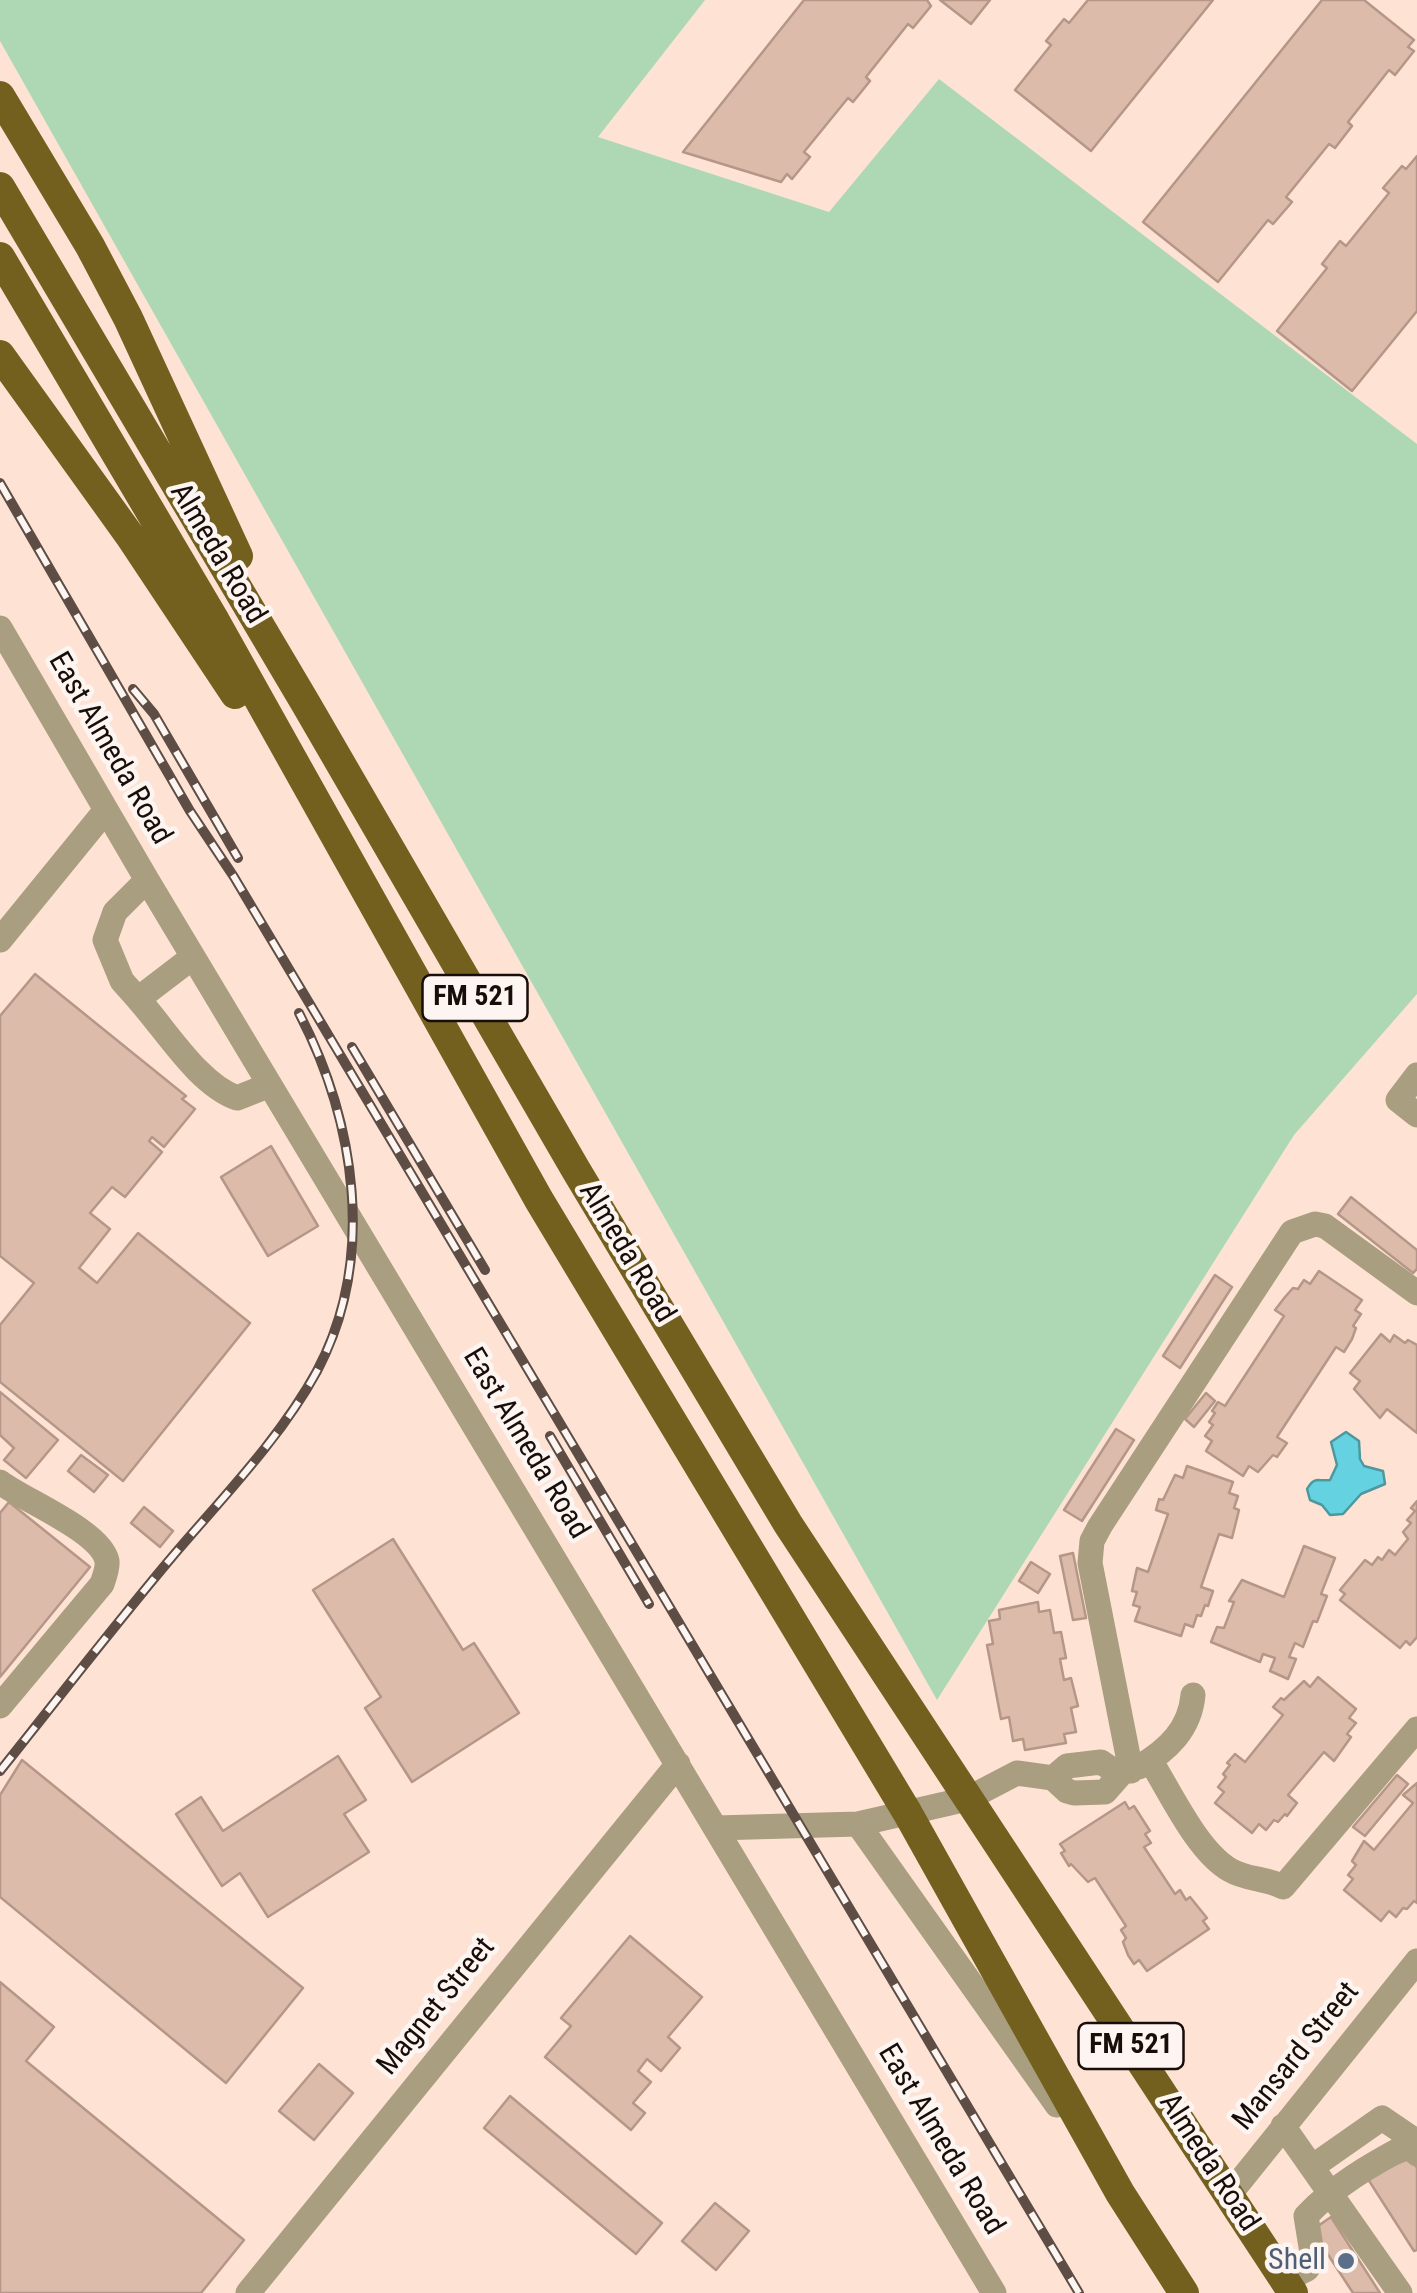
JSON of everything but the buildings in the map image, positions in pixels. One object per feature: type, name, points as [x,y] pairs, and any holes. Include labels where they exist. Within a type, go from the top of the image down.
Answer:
[{"type":"main road","points":[[0,96],[90,246],[128,318],[306,704]]},
{"type":"main road","name":"Almeda Road","points":[[0,188],[788,1524],[1289,2287]]},
{"type":"main road","name":"Almeda Road","points":[[0,258],[169,541],[540,1200],[907,1812],[1120,2193],[1184,2293]]},
{"type":"main road","points":[[0,356],[130,536],[229,686],[313,798]]},
{"type":"street","name":"East Almeda Road","points":[[0,628],[994,2293]]},
{"type":"street","points":[[0,940],[106,810]]},
{"type":"street","points":[[147,880],[116,912],[105,940],[122,980],[206,1080],[222,1092],[237,1098],[270,1085]]},
{"type":"street","points":[[138,999],[193,957]]},
{"type":"street","points":[[1417,1075],[1398,1100],[1417,1116]]},
{"type":"street","points":[[1417,1293],[1325,1226],[1315,1224],[1292,1232],[1100,1526],[1092,1540],[1090,1563],[1134,1769],[1215,1860],[1239,1875],[1267,1880],[1283,1888],[1417,1728]]},
{"type":"street","points":[[0,1482],[53,1510],[101,1549],[108,1563],[102,1584],[0,1706]]},
{"type":"street","points":[[716,1828],[858,1824],[968,1799],[1011,1775],[1053,1778],[1067,1791],[1105,1792],[1181,1732],[1192,1709],[1193,1695]]},
{"type":"street","name":"Magnet Street","points":[[248,2293],[678,1764]]},
{"type":"street","points":[[858,1824],[1120,2193]]},
{"type":"street","name":"Mansard Street","points":[[1229,2195],[1417,1961]]},
{"type":"street","points":[[1312,2167],[1382,2118],[1417,2142]]},
{"type":"street","points":[[1282,2126],[1401,2293],[1417,2283]]},
{"type":"street","points":[[1289,2287],[1314,2260],[1306,2216],[1379,2160],[1408,2145],[1417,2154]]},
{"type":"green space","points":[[0,0],[705,0],[598,137],[829,212],[939,79],[1417,444],[1417,994],[1294,1135],[937,1700],[0,41]]},
{"type":"water","points":[[1346,1432],[1359,1441],[1364,1466],[1383,1471],[1385,1484],[1361,1494],[1343,1514],[1330,1515],[1322,1505],[1310,1500],[1307,1489],[1315,1481],[1330,1480],[1337,1465],[1331,1442]]},
{"type":"railway","points":[[0,483],[190,811],[234,877],[1079,2293]]},
{"type":"railway","points":[[133,689],[154,714],[238,858]]},
{"type":"railway","points":[[0,1771],[150,1583],[268,1444],[317,1371],[336,1328],[347,1283],[352,1190],[334,1099],[299,1013]]},
{"type":"railway","points":[[352,1047],[485,1270]]},
{"type":"railway","points":[[550,1436],[649,1604]]},
{"type":"place","name":"Shell","points":[[1346,2261]]}]
